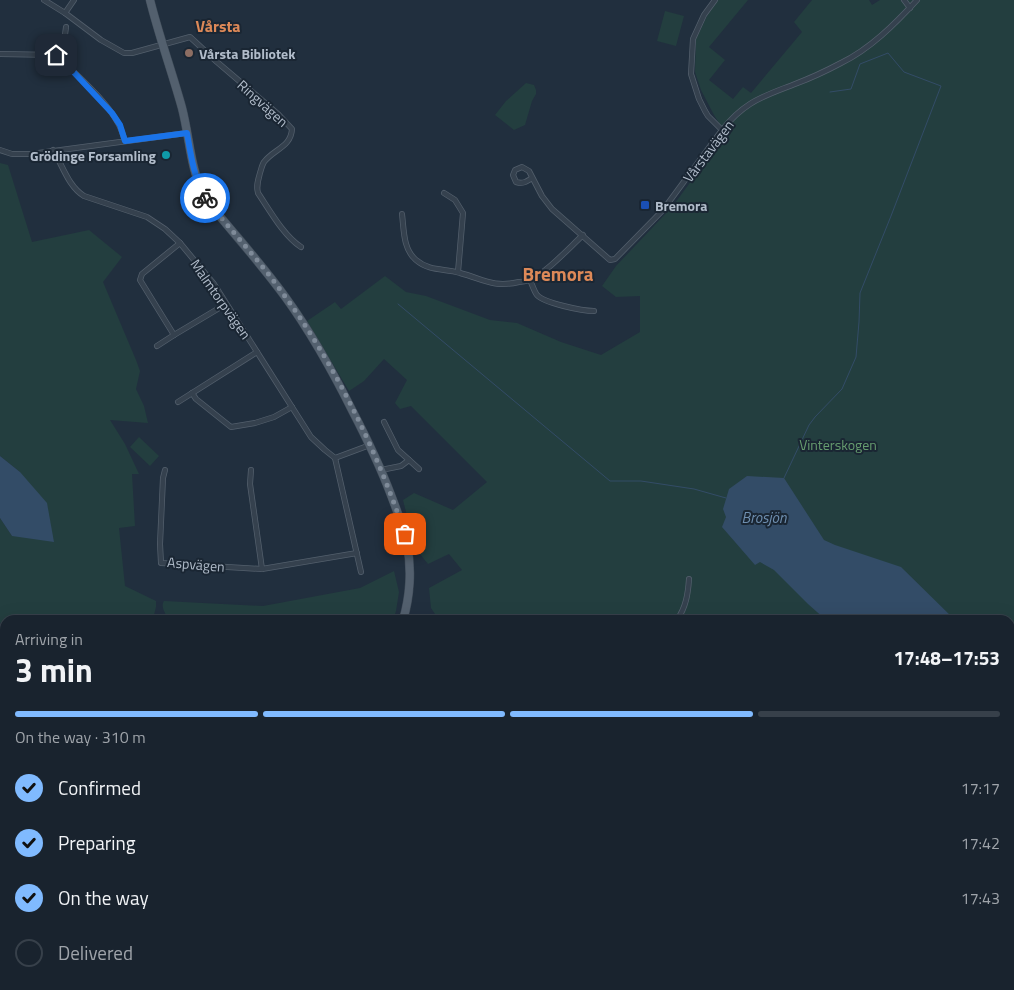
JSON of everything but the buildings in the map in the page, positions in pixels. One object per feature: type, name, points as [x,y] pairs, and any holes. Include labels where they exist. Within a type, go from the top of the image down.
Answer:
[{"type":"main road","points":[[150,0],[182,108],[192,163],[204,198],[296,311],[330,367],[381,470],[395,504],[408,546],[410,579],[404,615]]},
{"type":"street","points":[[44,0],[66,13],[71,19],[101,40],[124,53],[132,53],[163,45]]},
{"type":"street","points":[[66,13],[74,0]]},
{"type":"street","points":[[715,0],[704,15],[693,38],[691,74],[698,99],[708,116],[722,130]]},
{"type":"street","points":[[904,0],[910,8]]},
{"type":"street","name":"Vårstavägen","points":[[532,178],[552,209],[610,260],[615,258],[663,210],[732,118],[751,104],[776,91],[826,71],[864,49],[917,0]]},
{"type":"street","points":[[62,58],[66,27]]},
{"type":"street","name":"Ringvägen","points":[[163,45],[190,37],[278,114],[292,129],[288,141],[264,162],[256,188],[287,235],[301,248]]},
{"type":"street","points":[[0,54],[56,55],[62,58],[112,113],[120,125],[125,141]]},
{"type":"street","points":[[0,150],[12,154],[31,154],[187,133]]},
{"type":"street","name":"Malmtorpvägen","points":[[53,150],[71,185],[77,192],[146,217],[165,229],[180,243],[214,284],[312,437],[335,458]]},
{"type":"street","points":[[444,193],[455,200],[463,213],[458,272]]},
{"type":"street","points":[[402,214],[405,240],[409,251],[417,260],[430,268],[458,272],[497,285],[530,280],[551,265],[583,235]]},
{"type":"street","points":[[174,335],[140,280],[142,274],[180,243]]},
{"type":"street","points":[[530,280],[537,294],[544,300],[594,311]]},
{"type":"street","points":[[157,346],[226,304]]},
{"type":"street","points":[[178,402],[257,352]]},
{"type":"street","points":[[192,393],[196,400],[231,427],[255,423],[274,417],[292,408]]},
{"type":"street","points":[[384,422],[398,450],[419,469]]},
{"type":"street","points":[[362,572],[335,458],[370,445]]},
{"type":"street","points":[[381,470],[401,466],[409,460]]},
{"type":"street","name":"Aspvägen","points":[[165,470],[160,544],[162,563],[262,569],[357,553]]},
{"type":"street","points":[[251,470],[250,484],[262,569]]},
{"type":"street","points":[[680,615],[687,600],[689,579]]},
{"type":"green space","name":"Vinterskogen","points":[[718,0],[748,0],[709,47],[725,60],[709,80],[733,99],[743,87],[751,93],[802,32],[794,22],[812,0],[869,0],[872,5],[880,0],[1014,0],[1014,615],[436,615],[431,608],[429,588],[462,570],[449,554],[428,564],[415,548],[403,500],[414,493],[453,510],[487,482],[411,406],[400,409],[395,403],[407,380],[384,359],[364,381],[349,391],[307,321],[335,302],[341,309],[385,276],[406,292],[426,296],[490,320],[517,323],[561,342],[601,355],[640,332],[640,296],[616,297],[602,286],[616,266],[672,207],[726,134],[701,90],[695,72],[696,39],[707,16]]},
{"type":"green space","points":[[665,11],[684,16],[676,46],[657,41]]},
{"type":"green space","points":[[526,83],[534,85],[536,94],[525,125],[514,130],[495,115],[506,101]]},
{"type":"green space","points":[[0,163],[8,165],[32,242],[89,230],[122,257],[103,282],[140,371],[136,389],[144,406],[148,423],[110,420],[125,444],[139,474],[132,474],[135,526],[119,528],[125,586],[156,601],[154,615],[0,615],[0,518],[12,536],[20,472],[0,456]]},
{"type":"green space","points":[[139,437],[159,456],[150,466],[130,447]]},
{"type":"green space","points":[[394,571],[399,592],[395,615],[166,615],[163,608],[164,601],[263,606],[360,588]]},
{"type":"water","points":[[0,456],[20,472],[47,503],[54,542],[12,536],[0,518]]},
{"type":"water","name":"Brosjön","points":[[747,476],[784,478],[824,540],[901,567],[950,615],[820,615],[774,570],[760,562],[755,565],[722,527],[726,517],[723,509],[729,489]]},
{"type":"waterway","points":[[784,478],[809,425],[842,389],[856,357],[860,293],[941,86],[904,72],[888,53],[860,64],[851,89],[830,92]]},
{"type":"waterway","points":[[398,304],[610,481],[641,481],[694,489],[726,498]]},
{"type":"way so far","points":[[205,198],[278,287],[311,335],[330,367],[370,445],[395,504],[405,534]]},
{"type":"place","name":"Vårsta Bibliotek","points":[[189,53]]},
{"type":"place","name":"Grödinge Forsamling","points":[[166,155]]},
{"type":"place","name":"Bremora","points":[[645,205]]},
{"type":"district","name":"Vårsta","points":[[218,26]]},
{"type":"district","name":"Bremora","points":[[558,273]]},
{"type":"route","points":[[56,55],[62,58],[104,103],[120,125],[125,141],[187,133],[192,163],[205,198]]}]
